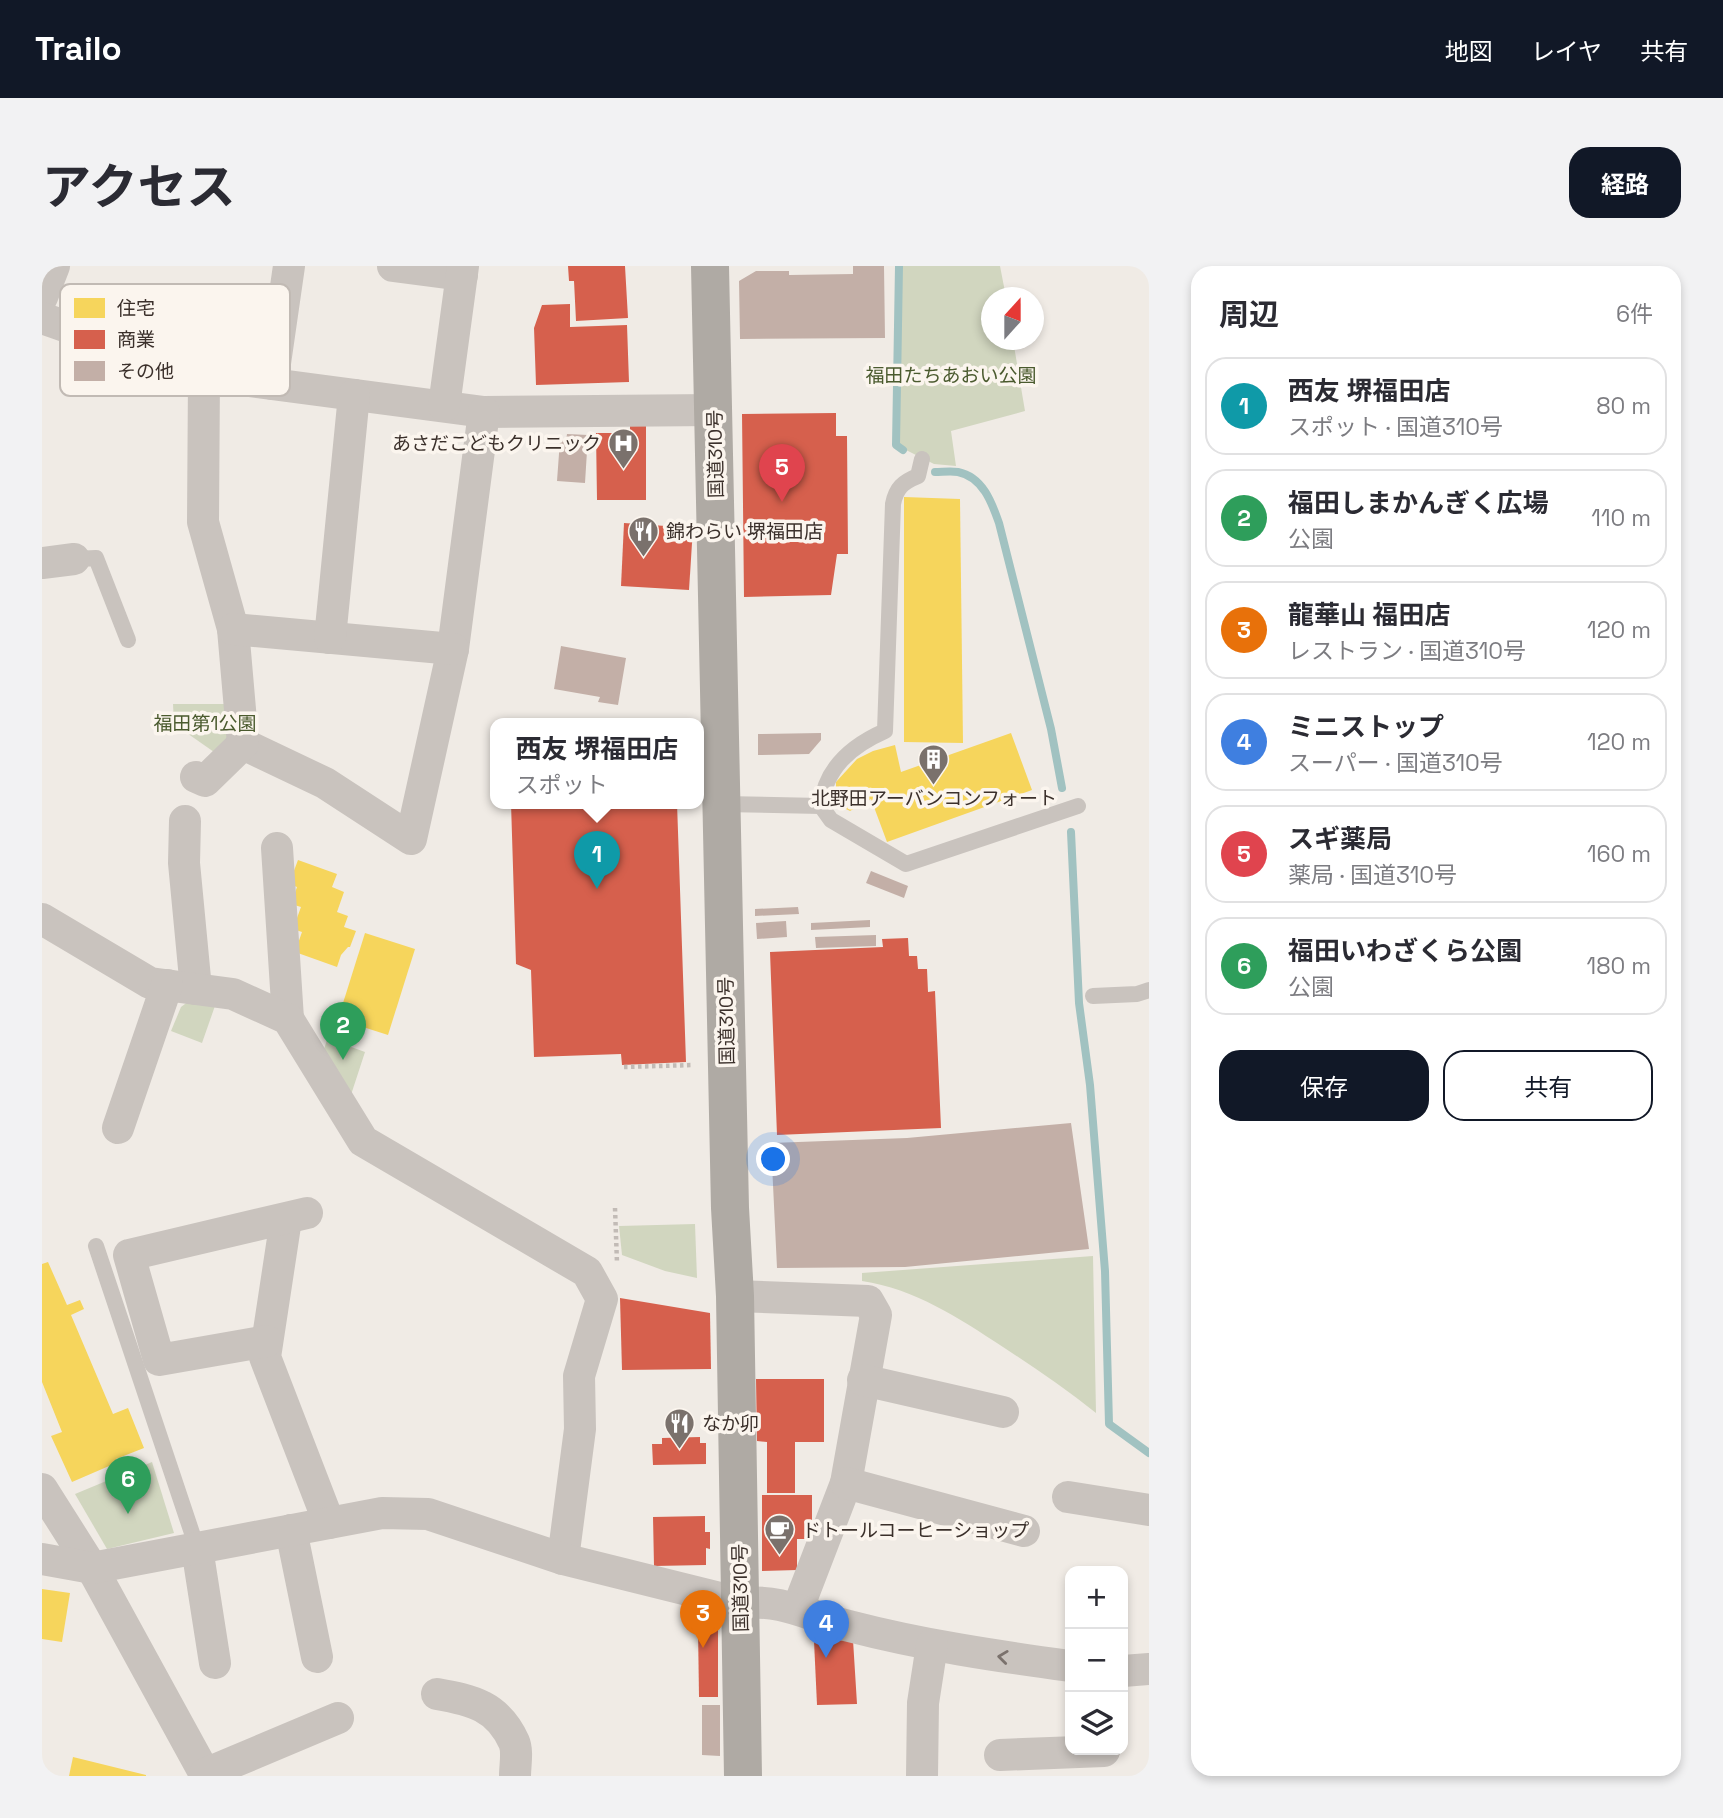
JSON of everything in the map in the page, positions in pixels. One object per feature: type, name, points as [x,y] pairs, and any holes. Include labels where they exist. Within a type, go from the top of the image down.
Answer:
[{"type":"highway","name":"国道310号","points":[[710,266],[730,1208],[735,1296],[743,1776]]},
{"type":"street","points":[[42,297],[54,266]]},
{"type":"street","points":[[286,284],[289,266]]},
{"type":"street","points":[[393,266],[463,271],[444,406]]},
{"type":"street","points":[[42,318],[60,324]]},
{"type":"street","points":[[290,386],[484,412],[714,410]]},
{"type":"street","points":[[330,638],[354,395]]},
{"type":"street","points":[[204,396],[203,522],[233,629],[243,744]]},
{"type":"street","points":[[243,744],[325,783],[411,839],[453,649],[484,412]]},
{"type":"street","points":[[42,563],[74,559]]},
{"type":"street","points":[[233,629],[453,649]]},
{"type":"street","points":[[196,777],[205,781],[243,744]]},
{"type":"street","points":[[118,1128],[182,987],[185,821]]},
{"type":"street","points":[[277,848],[288,1019],[363,1141],[587,1272],[602,1299],[579,1376],[580,1429],[564,1559]]},
{"type":"street","points":[[42,919],[150,983],[233,993],[288,1019]]},
{"type":"street","points":[[267,1341],[159,1360],[129,1255],[297,1216],[265,1357],[329,1523]]},
{"type":"street","points":[[735,1296],[868,1301],[876,1315],[846,1483],[798,1608]]},
{"type":"street","points":[[863,1380],[1003,1412]]},
{"type":"street","points":[[846,1483],[1024,1531]]},
{"type":"street","points":[[42,1489],[92,1568],[205,1775],[338,1718]]},
{"type":"street","points":[[1068,1497],[1149,1510]]},
{"type":"street","points":[[42,1559],[92,1568],[382,1513],[428,1514],[564,1559],[740,1603],[760,1601],[798,1608],[847,1626],[932,1645],[1065,1665]]},
{"type":"street","points":[[291,1530],[317,1657]]},
{"type":"street","points":[[197,1548],[215,1663]]},
{"type":"street","points":[[922,1776],[923,1703],[932,1645]]},
{"type":"street","points":[[1128,1671],[1149,1669]]},
{"type":"street","points":[[437,1694],[473,1700],[494,1713],[515,1744],[515,1776]]},
{"type":"street","points":[[1000,1755],[1105,1759]]},
{"type":"lane","points":[[922,459],[918,477],[905,481],[895,492],[893,504],[885,731],[871,737],[844,756],[826,781],[821,806],[831,820],[906,864],[1078,806]]},
{"type":"lane","points":[[74,559],[96,558],[128,640]]},
{"type":"lane","points":[[722,804],[821,806]]},
{"type":"lane","points":[[1093,996],[1137,994],[1149,990]]},
{"type":"lane","points":[[96,1246],[197,1548]]},
{"type":"path","points":[[624,1067],[693,1065]]},
{"type":"path","points":[[615,1208],[617,1254]]},
{"type":"green space","name":"福田たちあおい公園","points":[[899,266],[1000,266],[1004,287],[981,287],[981,350],[1015,350],[1025,411],[951,431],[956,466],[934,464],[896,445]]},
{"type":"green space","name":"福田第1公園","points":[[173,704],[224,704],[228,738],[214,752],[174,724]]},
{"type":"green space","points":[[193,998],[216,1003],[202,1043],[171,1031],[181,1007]]},
{"type":"green space","points":[[334,1019],[349,1024],[343,1044],[365,1052],[348,1104],[321,1058]]},
{"type":"green space","points":[[695,1224],[697,1278],[665,1271],[622,1255],[619,1226]]},
{"type":"green space","points":[[1093,1256],[1096,1413],[1039,1371],[953,1315],[900,1291],[862,1281],[862,1273]]},
{"type":"green space","points":[[152,1462],[174,1533],[107,1549],[75,1494]]},
{"type":"building: 住宅","points":[[904,497],[960,499],[963,743],[904,742]]},
{"type":"building: 住宅","name":"北野田アーバンコンフォート","points":[[1011,733],[1032,790],[887,842],[871,799],[850,811],[842,807],[836,796],[836,782],[857,759],[873,751],[895,745],[901,772]]},
{"type":"building: 住宅","points":[[298,860],[337,874],[332,887],[344,892],[337,912],[348,916],[344,927],[356,931],[350,947],[341,955],[337,967],[295,952],[302,932],[293,929],[301,907],[291,904],[297,887],[289,884]]},
{"type":"building: 住宅","points":[[365,933],[415,949],[388,1035],[338,1019]]},
{"type":"building: 住宅","points":[[48,1262],[67,1305],[80,1300],[84,1309],[71,1315],[113,1414],[128,1408],[144,1448],[72,1482],[51,1436],[62,1432],[42,1382],[42,1264]]},
{"type":"building: 住宅","points":[[42,1589],[70,1593],[62,1642],[42,1639]]},
{"type":"building: 住宅","points":[[73,1757],[146,1775],[146,1776],[69,1776]]},
{"type":"building: 商業","points":[[568,266],[625,266],[628,318],[576,321],[574,281],[569,281]]},
{"type":"building: 商業","points":[[570,304],[570,327],[627,325],[629,382],[536,385],[534,328],[542,305]]},
{"type":"building: 商業","points":[[836,413],[836,436],[847,436],[848,554],[837,554],[831,595],[744,597],[742,414]]},
{"type":"building: 商業","points":[[646,425],[646,500],[597,500],[596,433],[630,433],[630,426]]},
{"type":"building: 商業","points":[[624,523],[693,528],[689,590],[621,586]]},
{"type":"building: 商業","points":[[511,809],[677,809],[686,1062],[622,1065],[621,1054],[534,1057],[531,970],[516,964]]},
{"type":"building: 商業","points":[[908,938],[909,956],[917,956],[918,969],[927,969],[928,992],[935,991],[941,1128],[777,1135],[770,952],[883,947],[882,939]]},
{"type":"building: 商業","points":[[620,1298],[710,1313],[711,1369],[622,1370]]},
{"type":"building: 商業","points":[[756,1379],[824,1379],[824,1442],[795,1442],[795,1493],[767,1493],[767,1442],[757,1441]]},
{"type":"building: 商業","points":[[700,1437],[700,1443],[706,1443],[706,1464],[653,1465],[652,1444],[662,1444],[662,1438]]},
{"type":"building: 商業","points":[[762,1495],[812,1495],[812,1539],[797,1539],[797,1570],[762,1571]]},
{"type":"building: 商業","points":[[705,1516],[705,1532],[710,1532],[706,1565],[654,1566],[653,1517]]},
{"type":"building: 商業","points":[[698,1628],[718,1628],[718,1697],[699,1697]]},
{"type":"building: 商業","points":[[853,1640],[857,1704],[817,1705],[814,1641]]},
{"type":"building: その他","points":[[853,266],[884,266],[885,338],[740,339],[739,281],[756,271],[789,271],[789,275],[853,274]]},
{"type":"building: その他","points":[[567,434],[588,435],[585,483],[557,481],[560,440],[566,441]]},
{"type":"building: その他","points":[[561,646],[626,658],[618,705],[598,702],[600,697],[554,689]]},
{"type":"building: その他","points":[[821,733],[821,740],[809,754],[758,755],[758,734]]},
{"type":"building: その他","points":[[871,871],[908,886],[904,898],[866,883]]},
{"type":"building: その他","points":[[798,907],[799,914],[755,916],[755,909]]},
{"type":"building: その他","points":[[870,920],[870,927],[811,930],[811,923]]},
{"type":"building: その他","points":[[786,921],[787,937],[757,939],[756,923]]},
{"type":"building: その他","points":[[876,935],[876,946],[816,948],[815,937]]},
{"type":"building: その他","points":[[1071,1123],[1089,1249],[905,1267],[777,1268],[771,1143],[907,1138]]},
{"type":"building: その他","points":[[702,1705],[720,1705],[720,1756],[702,1755]]},
{"type":"waterway","points":[[899,266],[896,445],[903,450]]},
{"type":"waterway","points":[[935,472],[955,472],[974,479],[993,507],[1051,729],[1062,788]]},
{"type":"waterway","points":[[1071,832],[1079,1003],[1090,1085],[1105,1271],[1109,1424],[1149,1453]]},
{"type":"place","name":"あさだこどもクリニック","points":[[624,470]]},
{"type":"place","name":"スギ薬局","points":[[782,502]]},
{"type":"place","name":"錦わらい 堺福田店","points":[[643,558]]},
{"type":"place","name":"北野田アーバンコンフォート","points":[[934,786]]},
{"type":"place","name":"西友 堺福田店","points":[[597,889]]},
{"type":"place","name":"福田しまかんぎく広場","points":[[343,1060]]},
{"type":"place","name":"なか卯","points":[[679,1450]]},
{"type":"place","name":"福田いわざくら公園","points":[[128,1514]]},
{"type":"place","name":"ドトールコーヒーショップ","points":[[779,1557]]},
{"type":"place","name":"龍華山 福田店","points":[[703,1648]]},
{"type":"place","name":"ミニストップ","points":[[826,1658]]}]
